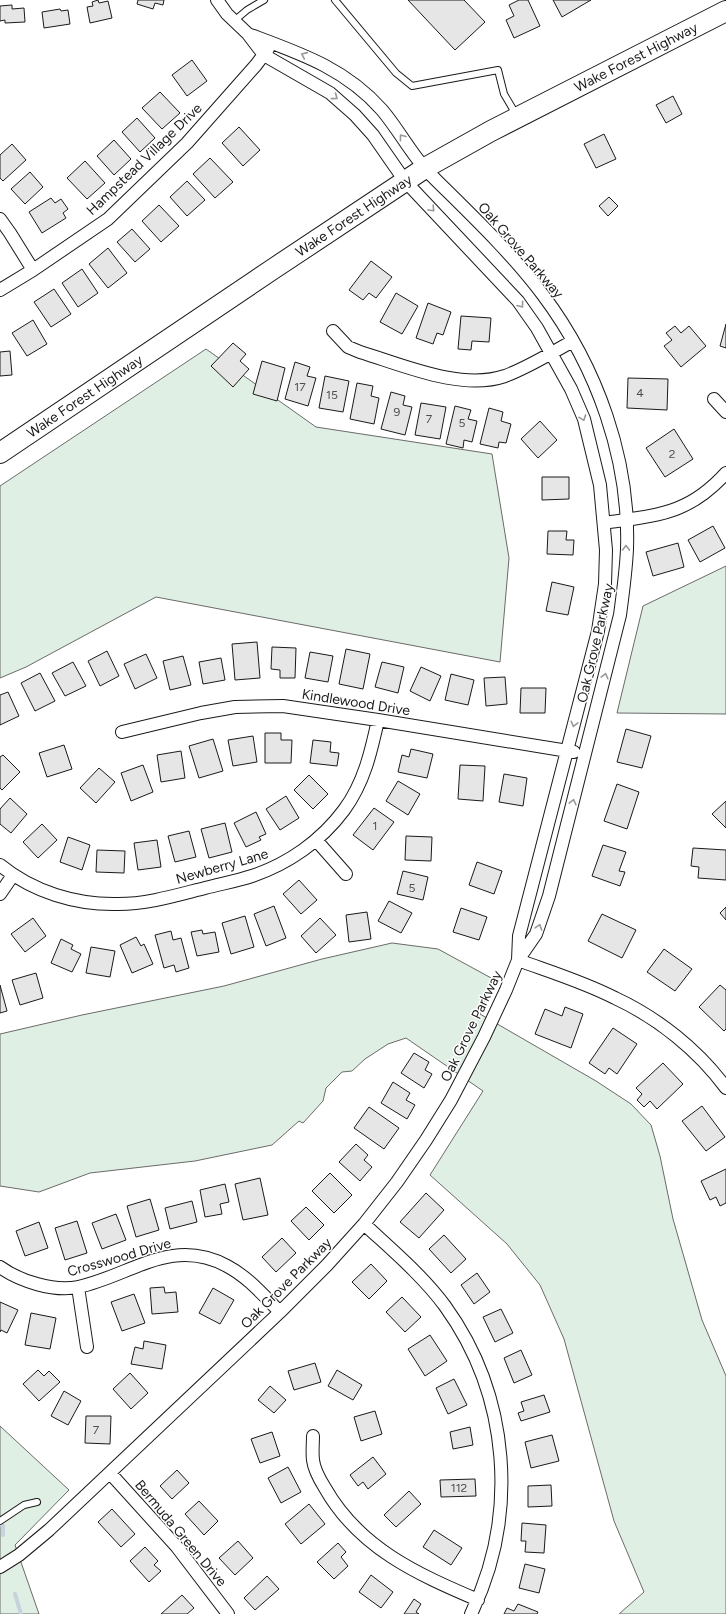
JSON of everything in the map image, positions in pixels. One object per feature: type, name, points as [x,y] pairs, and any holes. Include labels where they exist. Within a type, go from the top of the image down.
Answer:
[{"type":"highway","name":"Wake Forest Highway","points":[[0,453],[425,168],[517,117],[726,11]]},
{"type":"street","points":[[217,0],[234,21],[248,34],[264,56]]},
{"type":"street","name":"Oak Grove Parkway","points":[[0,1567],[34,1544],[280,1312],[327,1265],[364,1224],[410,1164],[451,1100],[484,1036],[506,990],[518,960],[536,934],[549,896],[620,615],[625,582],[627,547],[623,488],[617,451],[593,382],[573,341],[558,317],[530,279],[425,168],[382,111],[358,86],[324,64],[302,53],[248,34]]},
{"type":"street","name":"Hampstead Village Drive","points":[[0,290],[33,270],[108,219],[187,143],[264,56],[272,43]]},
{"type":"street","name":"Oak Grove Parkway","points":[[264,56],[310,80],[344,104],[372,135],[406,181],[518,301],[537,328],[551,353],[571,389],[584,419],[600,485],[604,523],[605,584],[598,631],[519,936],[518,960]]},
{"type":"street","points":[[0,219],[33,270]]},
{"type":"street","points":[[333,331],[348,347],[360,352],[446,378],[466,381],[485,380],[524,369],[573,341]]},
{"type":"street","points":[[714,399],[726,412]]},
{"type":"street","points":[[604,523],[672,511],[686,506],[707,492],[726,473]]},
{"type":"street","name":"Kindlewood Drive","points":[[122,732],[201,713],[235,707],[283,706],[378,720],[585,755]]},
{"type":"street","name":"Newberry Lane","points":[[0,865],[30,885],[73,900],[119,904],[163,899],[251,876],[286,861],[316,840],[344,810],[355,793],[365,772],[378,720]]},
{"type":"street","points":[[316,840],[346,874]]},
{"type":"street","points":[[0,894],[13,875]]},
{"type":"street","points":[[518,960],[593,987],[638,1010],[662,1026],[686,1045],[724,1080]]},
{"type":"street","points":[[364,1224],[412,1269],[445,1306],[468,1343],[489,1394],[499,1438],[502,1492],[496,1542],[478,1600],[471,1614]]},
{"type":"street","name":"Crosswood Drive","points":[[0,1266],[15,1276],[40,1285],[67,1288],[78,1287],[145,1263],[188,1255],[214,1261],[238,1272],[280,1312]]},
{"type":"street","points":[[78,1287],[87,1347]]},
{"type":"street","points":[[313,1436],[313,1461],[318,1475],[339,1510],[359,1531],[380,1549],[407,1567],[430,1580],[478,1600]]},
{"type":"street","name":"Bermuda Green Drive","points":[[110,1473],[176,1548],[228,1614]]},
{"type":"lane","points":[[234,21],[247,10],[264,0]]},
{"type":"lane","points":[[335,0],[396,73],[412,86],[498,70],[504,94],[517,117]]},
{"type":"lane","points":[[1,1520],[24,1505],[37,1502]]},
{"type":"green space","points":[[206,349],[316,427],[492,454],[509,558],[500,662],[156,597],[26,667],[0,678],[0,486]]},
{"type":"green space","points":[[726,566],[726,714],[617,713],[643,606]]},
{"type":"green space","points":[[392,943],[438,949],[493,979],[480,1014],[596,1081],[631,1104],[651,1125],[660,1156],[673,1219],[702,1320],[726,1376],[726,1614],[619,1614],[644,1592],[614,1521],[564,1339],[540,1285],[507,1244],[430,1175],[483,1091],[406,1038],[388,1044],[365,1059],[352,1071],[342,1072],[326,1088],[323,1101],[303,1123],[299,1121],[272,1145],[195,1161],[90,1173],[39,1192],[0,1186],[0,1034],[82,1015],[224,986],[322,959]]},
{"type":"green space","points":[[0,1426],[69,1490],[15,1545],[39,1614],[0,1614]]},
{"type":"building","points":[[98,0],[99,3],[108,1],[112,18],[90,23],[87,7],[93,6],[92,2]]},
{"type":"building","points":[[138,0],[164,0],[163,5],[155,3],[153,9],[137,4]]},
{"type":"building","points":[[408,0],[464,0],[485,22],[455,50]]},
{"type":"building","points":[[519,0],[528,0],[540,26],[514,38],[506,20],[514,16],[509,5]]},
{"type":"building","points":[[553,0],[591,0],[562,17]]},
{"type":"building","points":[[12,5],[12,9],[24,8],[25,22],[5,23],[5,20],[0,21],[0,6]]},
{"type":"building","points":[[60,9],[61,11],[68,10],[70,24],[44,28],[42,12]]},
{"type":"building","points":[[192,60],[207,81],[187,96],[172,75]]},
{"type":"building","points":[[160,92],[180,113],[162,129],[142,108]]},
{"type":"building","points":[[673,96],[682,114],[666,123],[656,105]]},
{"type":"building","points":[[137,118],[155,138],[140,152],[122,132]]},
{"type":"building","points":[[239,127],[260,150],[243,166],[222,143]]},
{"type":"building","points":[[604,134],[616,159],[596,168],[584,144]]},
{"type":"building","points":[[114,140],[131,159],[114,175],[97,156]]},
{"type":"building","points":[[12,144],[26,160],[3,181],[0,178],[0,155]]},
{"type":"building","points":[[210,158],[233,182],[215,198],[193,174]]},
{"type":"building","points":[[85,161],[105,183],[87,199],[67,178]]},
{"type":"building","points":[[30,172],[43,187],[25,204],[11,189]]},
{"type":"building","points":[[187,181],[205,200],[187,216],[170,197]]},
{"type":"building","points":[[609,197],[618,206],[608,216],[599,206]]},
{"type":"building","points":[[51,198],[55,203],[61,199],[68,209],[63,213],[66,218],[42,233],[29,212]]},
{"type":"building","points":[[159,205],[179,226],[161,242],[142,221]]},
{"type":"building","points":[[132,229],[150,249],[135,262],[117,242]]},
{"type":"building","points":[[108,248],[127,273],[108,288],[89,264]]},
{"type":"building","points":[[371,261],[392,277],[376,298],[369,293],[363,300],[349,290]]},
{"type":"building","points":[[82,269],[98,293],[78,307],[62,283]]},
{"type":"building","points":[[54,289],[71,314],[51,327],[34,302]]},
{"type":"building","points":[[396,293],[418,306],[402,334],[380,322]]},
{"type":"building","points":[[428,303],[451,312],[443,335],[437,333],[433,344],[416,338]]},
{"type":"building","points":[[461,316],[491,318],[489,342],[472,341],[471,350],[458,349]]},
{"type":"building","points":[[33,320],[47,344],[27,356],[12,333]]},
{"type":"building","points":[[726,324],[726,348],[720,346]]},
{"type":"building","points":[[675,326],[681,333],[689,326],[706,346],[681,367],[664,346],[672,340],[666,333]]},
{"type":"building","points":[[233,343],[246,354],[240,361],[249,369],[233,387],[211,366]]},
{"type":"building","points":[[10,351],[12,375],[0,376],[0,352]]},
{"type":"building","points":[[262,361],[285,368],[277,401],[253,394]]},
{"type":"building","points":[[295,362],[310,367],[307,376],[316,378],[308,406],[285,399]]},
{"type":"building","points":[[325,376],[349,381],[343,412],[319,408]]},
{"type":"building","points":[[628,378],[668,379],[667,410],[627,408]]},
{"type":"building","points":[[357,383],[373,386],[371,396],[379,398],[374,424],[350,419]]},
{"type":"building","points":[[391,392],[405,396],[403,405],[412,407],[405,435],[381,429]]},
{"type":"building","points":[[421,403],[446,407],[440,439],[415,435]]},
{"type":"building","points":[[455,406],[471,410],[468,419],[477,421],[472,442],[464,440],[463,448],[446,444]]},
{"type":"building","points":[[489,408],[503,412],[501,421],[511,424],[506,443],[499,442],[498,448],[480,444]]},
{"type":"building","points":[[540,421],[557,440],[538,458],[521,439]]},
{"type":"building","points":[[674,429],[693,459],[665,477],[646,448]]},
{"type":"building","points":[[542,477],[569,477],[569,499],[542,500]]},
{"type":"building","points":[[713,526],[725,548],[700,562],[688,540]]},
{"type":"building","points":[[548,531],[567,531],[566,540],[574,540],[573,555],[547,554]]},
{"type":"building","points":[[678,543],[684,567],[653,576],[646,552]]},
{"type":"building","points":[[552,582],[574,587],[568,615],[546,611]]},
{"type":"building","points":[[257,642],[260,678],[235,680],[232,644]]},
{"type":"building","points":[[272,647],[296,648],[295,678],[280,678],[280,670],[271,669]]},
{"type":"building","points":[[346,649],[370,654],[363,689],[339,684]]},
{"type":"building","points":[[107,651],[119,676],[100,686],[88,661]]},
{"type":"building","points":[[310,652],[333,656],[328,682],[305,678]]},
{"type":"building","points":[[146,654],[157,678],[135,689],[124,664]]},
{"type":"building","points":[[183,656],[191,685],[170,690],[163,661]]},
{"type":"building","points":[[221,658],[225,680],[203,684],[199,662]]},
{"type":"building","points":[[73,662],[86,686],[65,696],[52,673]]},
{"type":"building","points":[[382,662],[404,667],[398,693],[375,687]]},
{"type":"building","points":[[421,667],[441,676],[430,701],[410,691]]},
{"type":"building","points":[[40,673],[55,701],[35,711],[21,683]]},
{"type":"building","points":[[451,674],[474,680],[468,705],[445,700]]},
{"type":"building","points":[[505,677],[507,704],[486,706],[484,678]]},
{"type":"building","points":[[521,688],[546,688],[545,713],[520,713]]},
{"type":"building","points":[[8,692],[19,716],[0,725],[0,695]]},
{"type":"building","points":[[626,729],[651,736],[642,768],[617,762]]},
{"type":"building","points":[[265,733],[281,733],[281,740],[292,740],[291,763],[265,763]]},
{"type":"building","points":[[253,736],[257,762],[233,766],[228,740]]},
{"type":"building","points":[[213,739],[223,771],[199,778],[189,746]]},
{"type":"building","points":[[313,740],[331,742],[330,752],[339,753],[337,766],[310,763]]},
{"type":"building","points":[[64,745],[72,769],[47,777],[39,753]]},
{"type":"building","points":[[411,749],[433,754],[427,778],[398,772],[402,755],[409,757]]},
{"type":"building","points":[[181,751],[185,778],[161,782],[157,755]]},
{"type":"building","points":[[3,755],[20,772],[2,790],[0,788],[0,757]]},
{"type":"building","points":[[143,765],[153,792],[131,801],[121,773]]},
{"type":"building","points":[[460,765],[485,766],[483,801],[458,799]]},
{"type":"building","points":[[99,768],[115,782],[96,803],[80,788]]},
{"type":"building","points":[[504,774],[527,778],[523,806],[499,802]]},
{"type":"building","points":[[309,775],[328,794],[313,809],[294,790]]},
{"type":"building","points":[[398,781],[420,794],[408,815],[386,801]]},
{"type":"building","points":[[617,784],[639,792],[627,829],[604,821]]},
{"type":"building","points":[[286,796],[299,818],[280,830],[266,809]]},
{"type":"building","points":[[10,798],[27,814],[11,833],[0,824],[0,809]]},
{"type":"building","points":[[726,801],[726,828],[712,814]]},
{"type":"building","points":[[374,808],[394,822],[373,850],[353,835]]},
{"type":"building","points":[[256,812],[266,834],[259,837],[261,840],[246,847],[234,823]]},
{"type":"building","points":[[225,823],[232,852],[209,858],[201,829]]},
{"type":"building","points":[[42,824],[57,840],[38,858],[23,842]]},
{"type":"building","points":[[189,831],[196,857],[175,862],[168,836]]},
{"type":"building","points":[[406,836],[432,837],[431,861],[405,860]]},
{"type":"building","points":[[68,837],[90,845],[82,870],[60,862]]},
{"type":"building","points":[[157,840],[161,867],[138,870],[134,843]]},
{"type":"building","points":[[603,845],[626,852],[619,871],[625,872],[620,886],[592,876]]},
{"type":"building","points":[[693,848],[726,850],[726,880],[698,878],[699,867],[691,866]]},
{"type":"building","points":[[97,850],[125,851],[124,873],[96,872]]},
{"type":"building","points":[[477,862],[502,871],[494,894],[469,885]]},
{"type":"building","points":[[403,871],[428,877],[423,900],[397,894]]},
{"type":"building","points":[[299,880],[317,900],[301,914],[283,894]]},
{"type":"building","points":[[389,901],[412,913],[401,933],[378,921]]},
{"type":"building","points":[[274,906],[286,938],[266,946],[254,914]]},
{"type":"building","points":[[726,907],[726,920],[720,913]]},
{"type":"building","points":[[461,908],[487,917],[479,940],[453,932]]},
{"type":"building","points":[[367,912],[371,939],[349,942],[346,915]]},
{"type":"building","points":[[602,914],[636,930],[622,958],[588,941]]},
{"type":"building","points":[[245,916],[254,947],[231,954],[222,923]]},
{"type":"building","points":[[33,918],[46,936],[25,952],[11,934]]},
{"type":"building","points":[[320,918],[336,935],[316,953],[301,936]]},
{"type":"building","points":[[202,930],[203,934],[215,932],[219,952],[197,956],[191,932]]},
{"type":"building","points":[[171,931],[173,940],[181,938],[189,968],[176,972],[174,965],[164,968],[155,935]]},
{"type":"building","points":[[136,937],[141,946],[144,944],[153,964],[132,973],[120,945]]},
{"type":"building","points":[[61,939],[73,945],[71,949],[81,954],[72,972],[51,963]]},
{"type":"building","points":[[91,947],[115,951],[110,977],[86,973]]},
{"type":"building","points":[[664,949],[692,969],[675,991],[647,972]]},
{"type":"building","points":[[36,973],[43,998],[20,1005],[12,980]]},
{"type":"building","points":[[0,985],[7,1011],[0,1013]]},
{"type":"building","points":[[720,985],[726,990],[726,1029],[724,1031],[699,1007]]},
{"type":"building","points":[[565,1007],[583,1014],[571,1048],[535,1034],[545,1009],[562,1016]]},
{"type":"building","points":[[613,1028],[637,1044],[617,1074],[609,1068],[605,1074],[589,1063]]},
{"type":"building","points":[[414,1053],[429,1062],[425,1070],[432,1074],[424,1088],[401,1073]]},
{"type":"building","points":[[663,1063],[683,1084],[657,1109],[650,1101],[644,1107],[637,1100],[642,1094],[636,1088]]},
{"type":"building","points":[[393,1082],[410,1093],[406,1100],[415,1105],[407,1119],[381,1103]]},
{"type":"building","points":[[702,1106],[725,1137],[706,1151],[682,1121]]},
{"type":"building","points":[[369,1107],[399,1128],[384,1149],[354,1128]]},
{"type":"building","points":[[356,1144],[368,1155],[364,1160],[372,1167],[360,1181],[339,1162]]},
{"type":"building","points":[[726,1169],[726,1203],[720,1206],[716,1197],[710,1200],[701,1181]]},
{"type":"building","points":[[330,1173],[352,1195],[334,1213],[312,1191]]},
{"type":"building","points":[[260,1178],[268,1215],[243,1220],[235,1184]]},
{"type":"building","points":[[225,1184],[229,1202],[220,1204],[222,1214],[205,1217],[200,1190]]},
{"type":"building","points":[[426,1193],[444,1210],[419,1238],[400,1222]]},
{"type":"building","points":[[150,1199],[159,1230],[136,1237],[127,1206]]},
{"type":"building","points":[[192,1201],[197,1222],[170,1229],[165,1208]]},
{"type":"building","points":[[306,1207],[324,1225],[309,1240],[291,1221]]},
{"type":"building","points":[[116,1214],[126,1240],[102,1249],[92,1223]]},
{"type":"building","points":[[77,1221],[87,1253],[65,1260],[55,1228]]},
{"type":"building","points":[[39,1222],[48,1248],[25,1256],[16,1231]]},
{"type":"building","points":[[444,1235],[466,1259],[451,1273],[429,1249]]},
{"type":"building","points":[[282,1238],[296,1253],[276,1272],[262,1257]]},
{"type":"building","points":[[371,1264],[387,1281],[369,1299],[352,1282]]},
{"type":"building","points":[[477,1273],[490,1292],[474,1304],[461,1285]]},
{"type":"building","points":[[164,1287],[165,1293],[176,1292],[178,1312],[152,1314],[150,1288]]},
{"type":"building","points":[[213,1288],[234,1300],[220,1324],[199,1313]]},
{"type":"building","points":[[134,1294],[145,1323],[122,1331],[111,1302]]},
{"type":"building","points":[[402,1297],[421,1317],[405,1332],[386,1312]]},
{"type":"building","points":[[0,1302],[18,1310],[7,1333],[1,1330],[0,1332]]},
{"type":"building","points":[[501,1309],[513,1333],[495,1342],[483,1317]]},
{"type":"building","points":[[31,1313],[56,1318],[50,1349],[25,1345]]},
{"type":"building","points":[[430,1335],[447,1361],[425,1376],[408,1349]]},
{"type":"building","points":[[144,1341],[166,1345],[162,1369],[131,1364],[135,1347],[143,1349]]},
{"type":"building","points":[[521,1350],[532,1375],[514,1383],[504,1358]]},
{"type":"building","points":[[315,1363],[321,1382],[294,1390],[288,1371]]},
{"type":"building","points":[[38,1370],[44,1376],[49,1371],[60,1382],[39,1401],[23,1384]]},
{"type":"building","points":[[337,1370],[362,1385],[353,1400],[328,1386]]},
{"type":"building","points":[[130,1373],[148,1393],[131,1409],[113,1389]]},
{"type":"building","points":[[454,1379],[467,1405],[448,1414],[436,1388]]},
{"type":"building","points":[[270,1386],[286,1400],[274,1413],[258,1400]]},
{"type":"building","points":[[64,1391],[81,1401],[68,1425],[51,1416]]},
{"type":"building","points":[[544,1395],[550,1412],[521,1421],[518,1413],[524,1411],[521,1402]]},
{"type":"building","points":[[375,1411],[382,1434],[361,1441],[354,1417]]},
{"type":"building","points":[[86,1416],[111,1416],[110,1444],[85,1443]]},
{"type":"building","points":[[470,1427],[473,1445],[453,1449],[450,1432]]},
{"type":"building","points":[[272,1432],[280,1456],[260,1463],[251,1439]]},
{"type":"building","points":[[552,1435],[559,1461],[531,1468],[525,1442]]},
{"type":"building","points":[[373,1457],[386,1474],[368,1489],[363,1482],[358,1486],[350,1475]]},
{"type":"building","points":[[288,1467],[301,1492],[281,1503],[268,1478]]},
{"type":"building","points":[[177,1470],[189,1483],[172,1499],[160,1486]]},
{"type":"building","points":[[475,1479],[476,1496],[441,1497],[440,1480]]},
{"type":"building","points":[[551,1485],[552,1506],[528,1507],[528,1486]]},
{"type":"building","points":[[409,1491],[421,1504],[396,1527],[384,1515]]},
{"type":"building","points":[[199,1501],[218,1521],[204,1535],[185,1514]]},
{"type":"building","points":[[309,1504],[325,1524],[301,1544],[285,1524]]},
{"type":"building","points":[[112,1509],[135,1534],[121,1547],[98,1522]]},
{"type":"building","points":[[522,1523],[546,1525],[544,1553],[525,1552],[526,1541],[521,1541]]},
{"type":"building","points":[[434,1530],[462,1548],[451,1565],[423,1547]]},
{"type":"building","points":[[238,1541],[253,1558],[235,1575],[219,1558]]},
{"type":"building","points":[[338,1543],[346,1552],[341,1557],[348,1566],[334,1579],[317,1562]]},
{"type":"building","points":[[145,1547],[158,1561],[154,1565],[161,1571],[149,1582],[130,1561]]},
{"type":"building","points":[[525,1564],[545,1569],[539,1593],[519,1588]]},
{"type":"building","points":[[371,1575],[393,1592],[381,1608],[359,1592]]},
{"type":"building","points":[[267,1576],[279,1589],[255,1610],[244,1598]]},
{"type":"building","points":[[182,1595],[194,1608],[187,1614],[161,1614]]},
{"type":"building","points":[[414,1599],[421,1604],[416,1612],[419,1614],[404,1614]]},
{"type":"building","points":[[518,1604],[538,1612],[537,1614],[504,1614],[507,1608],[514,1611]]},
{"type":"waterway","points":[[0,1524],[3,1526],[3,1535]]},
{"type":"waterway","points":[[15,1594],[21,1614]]}]
